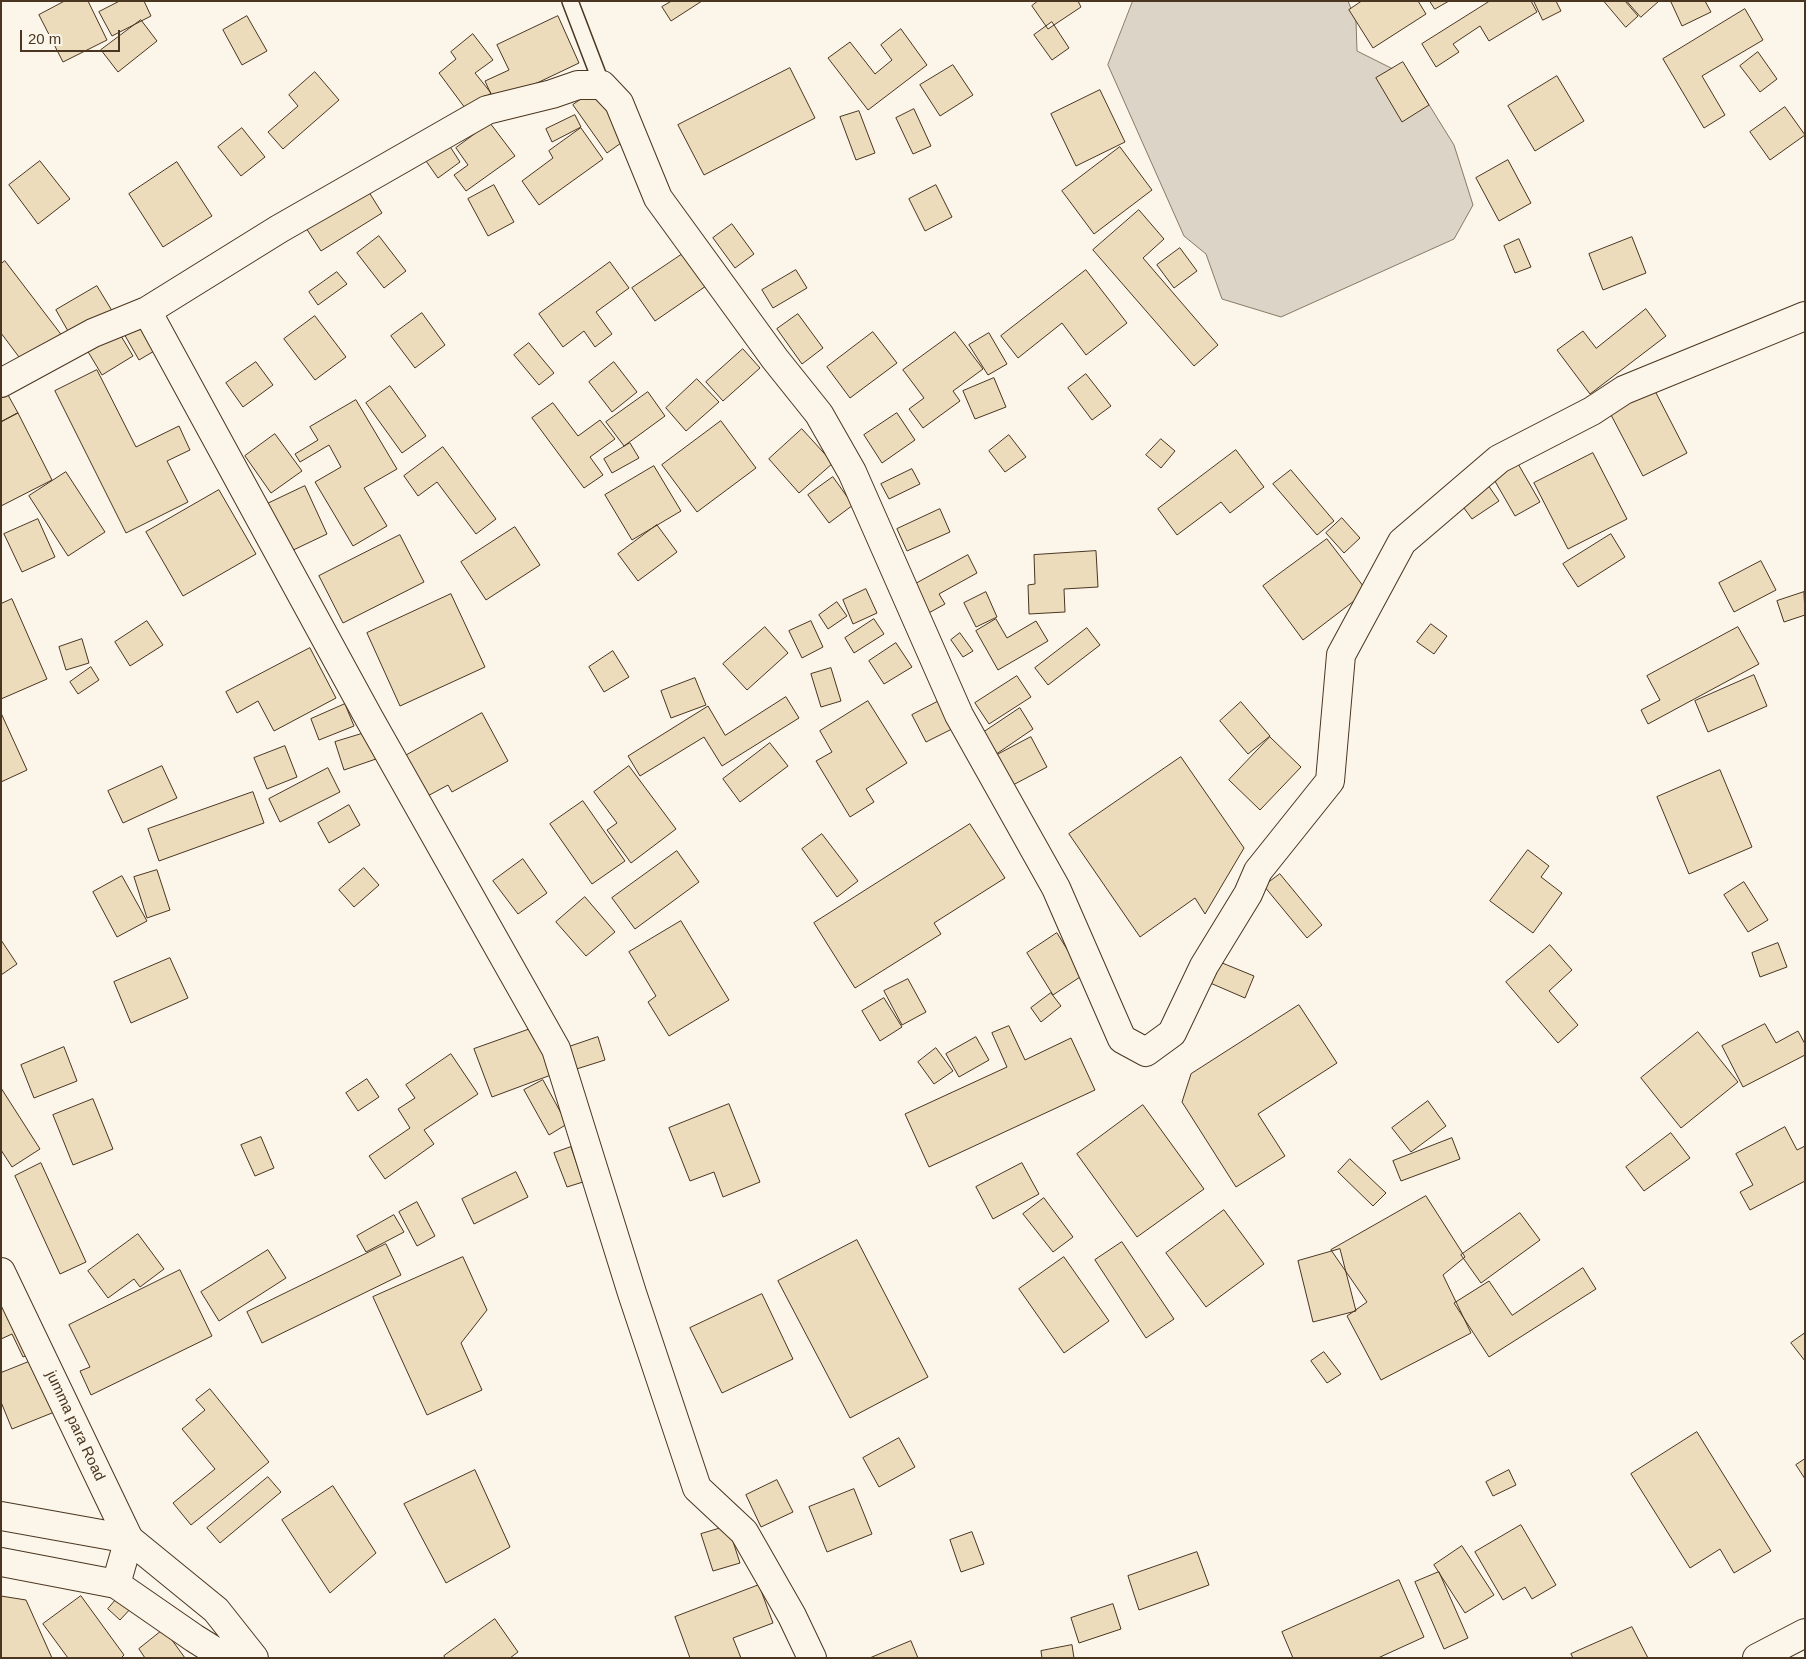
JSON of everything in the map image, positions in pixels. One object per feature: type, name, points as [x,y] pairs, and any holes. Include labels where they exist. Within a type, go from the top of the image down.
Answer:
[{"type":"main road","points":[[1,383],[93,333],[146,311],[279,229],[487,110],[552,94],[578,85],[602,85],[619,103],[658,198],[775,359],[819,414],[848,464],[959,715],[1056,888],[1122,1039],[1146,1052],[1172,1033],[1204,966],[1248,894],[1258,871],[1330,781],[1341,655],[1402,542],[1499,459],[1592,411],[1624,390],[1805,316]]},
{"type":"main road","points":[[146,311],[369,718],[556,1049],[632,1293],[697,1488],[744,1532],[792,1616],[812,1658]]},
{"type":"main road","name":"jumma para Road","points":[[1,1272],[129,1539]]},
{"type":"main road","points":[[1,1516],[129,1539],[216,1610],[254,1658]]},
{"type":"main road","points":[[116,1584],[129,1539]]},
{"type":"main road","points":[[1,1562],[116,1584],[226,1658]]},
{"type":"main road","points":[[1757,1658],[1805,1633]]},
{"type":"lane","points":[[570,1],[602,85]]},
{"type":"shaded area","points":[[1133,1],[1348,1],[1356,21],[1357,51],[1413,79],[1454,145],[1473,205],[1454,239],[1281,317],[1222,299],[1206,254],[1184,236],[1108,65]]},
{"type":"building","points":[[65,1],[88,1],[107,40],[63,62],[39,15]]},
{"type":"building","points":[[120,1],[144,1],[151,16],[112,36],[99,12]]},
{"type":"building","points":[[672,1],[702,1],[671,21],[662,7]]},
{"type":"building","points":[[1038,1],[1078,1],[1081,7],[1048,29],[1032,6]]},
{"type":"building","points":[[1362,1],[1418,1],[1426,14],[1373,48],[1349,10]]},
{"type":"building","points":[[1430,1],[1449,1],[1435,9]]},
{"type":"building","points":[[1490,1],[1531,1],[1537,12],[1489,41],[1480,26],[1453,44],[1459,52],[1436,67],[1422,44]]},
{"type":"building","points":[[1534,1],[1556,1],[1561,11],[1543,20]]},
{"type":"building","points":[[1604,1],[1625,1],[1638,16],[1626,27]]},
{"type":"building","points":[[1627,1],[1659,1],[1641,17]]},
{"type":"building","points":[[1672,1],[1705,1],[1711,12],[1682,26]]},
{"type":"building","points":[[1745,9],[1763,40],[1702,76],[1725,115],[1704,128],[1663,59]]},
{"type":"building","points":[[247,16],[267,51],[242,65],[223,30]]},
{"type":"building","points":[[558,16],[579,63],[495,103],[485,81],[509,70],[497,45]]},
{"type":"building","points":[[141,20],[157,41],[118,72],[101,50]]},
{"type":"building","points":[[1052,22],[1069,48],[1052,60],[1034,35]]},
{"type":"building","points":[[901,29],[927,65],[868,110],[828,58],[850,42],[875,74],[892,60],[881,45]]},
{"type":"building","points":[[473,34],[493,60],[475,73],[491,93],[468,112],[439,73],[456,59],[451,52]]},
{"type":"building","points":[[1758,52],[1777,79],[1760,92],[1740,66]]},
{"type":"building","points":[[1403,62],[1429,105],[1402,122],[1376,78]]},
{"type":"building","points":[[953,65],[973,95],[940,116],[920,85]]},
{"type":"building","points":[[790,68],[815,118],[704,175],[678,125]]},
{"type":"building","points":[[315,72],[339,100],[283,149],[268,132],[298,106],[289,95]]},
{"type":"building","points":[[1557,76],[1584,121],[1535,151],[1508,106]]},
{"type":"building","points":[[594,90],[628,138],[607,153],[573,105]]},
{"type":"building","points":[[1100,90],[1125,142],[1076,166],[1051,114]]},
{"type":"building","points":[[1785,107],[1805,135],[1770,160],[1750,132]]},
{"type":"building","points":[[914,109],[931,146],[913,154],[896,118]]},
{"type":"building","points":[[859,111],[875,153],[856,160],[840,117]]},
{"type":"building","points":[[575,115],[581,127],[552,142],[546,129]]},
{"type":"building","points":[[490,123],[515,156],[466,191],[454,175],[468,165],[456,148]]},
{"type":"building","points":[[242,128],[265,157],[241,176],[218,147]]},
{"type":"building","points":[[581,128],[603,159],[539,205],[522,181],[553,158],[549,151]]},
{"type":"building","points":[[449,145],[460,162],[438,178],[426,161]]},
{"type":"building","points":[[1120,147],[1152,190],[1094,234],[1062,191]]},
{"type":"building","points":[[1508,160],[1531,203],[1499,221],[1476,178]]},
{"type":"building","points":[[40,161],[70,199],[38,224],[9,185]]},
{"type":"building","points":[[177,162],[212,216],[163,247],[129,194]]},
{"type":"building","points":[[494,185],[514,222],[488,236],[468,199]]},
{"type":"building","points":[[936,185],[952,217],[925,231],[909,199]]},
{"type":"building","points":[[367,189],[382,213],[321,251],[306,228]]},
{"type":"building","points":[[1139,210],[1164,239],[1143,258],[1218,345],[1194,366],[1093,250]]},
{"type":"building","points":[[732,224],[754,254],[735,268],[713,238]]},
{"type":"building","points":[[379,236],[406,271],[384,288],[357,253]]},
{"type":"building","points":[[1632,237],[1646,273],[1603,290],[1589,254]]},
{"type":"building","points":[[1519,239],[1531,267],[1515,273],[1504,246]]},
{"type":"building","points":[[1180,248],[1197,271],[1174,288],[1157,265]]},
{"type":"building","points":[[684,253],[706,286],[655,321],[632,288]]},
{"type":"building","points":[[5,261],[63,337],[25,365],[1,333],[1,264]]},
{"type":"building","points":[[610,262],[629,288],[596,312],[612,334],[595,347],[584,331],[563,347],[539,314]]},
{"type":"building","points":[[796,270],[807,288],[773,308],[762,290]]},
{"type":"building","points":[[1086,270],[1127,323],[1086,355],[1062,323],[1018,358],[1001,336]]},
{"type":"building","points":[[337,272],[347,284],[318,305],[309,292]]},
{"type":"building","points":[[97,286],[114,314],[72,338],[56,310]]},
{"type":"building","points":[[1646,309],[1666,336],[1590,394],[1557,350],[1583,331],[1596,348]]},
{"type":"building","points":[[422,313],[445,345],[415,368],[391,336]]},
{"type":"building","points":[[798,314],[823,348],[802,364],[777,329]]},
{"type":"building","points":[[315,316],[346,357],[315,380],[284,339]]},
{"type":"building","points":[[144,319],[161,347],[139,360],[123,332]]},
{"type":"building","points":[[118,331],[133,356],[102,375],[87,350]]},
{"type":"building","points":[[873,332],[897,363],[850,398],[827,367]]},
{"type":"building","points":[[955,332],[983,369],[953,391],[960,401],[923,428],[909,409],[924,398],[903,370]]},
{"type":"building","points":[[989,333],[1007,364],[988,375],[969,345]]},
{"type":"building","points":[[529,343],[554,373],[539,385],[514,355]]},
{"type":"building","points":[[743,349],[760,368],[723,401],[706,382]]},
{"type":"building","points":[[256,362],[273,385],[243,407],[226,383]]},
{"type":"building","points":[[614,362],[637,392],[612,412],[589,382]]},
{"type":"building","points":[[97,370],[136,447],[179,426],[190,450],[167,461],[188,502],[126,533],[55,391]]},
{"type":"building","points":[[1086,374],[1111,406],[1092,420],[1068,388]]},
{"type":"building","points":[[994,378],[1006,407],[975,419],[963,391]]},
{"type":"building","points":[[697,379],[719,402],[686,431],[666,408]]},
{"type":"building","points":[[390,386],[426,436],[402,453],[366,403]]},
{"type":"building","points":[[1654,389],[1687,453],[1643,476],[1610,413]]},
{"type":"building","points":[[648,392],[665,416],[624,446],[606,422]]},
{"type":"building","points":[[8,395],[18,413],[1,422],[1,398]]},
{"type":"building","points":[[356,400],[397,469],[364,488],[387,526],[353,546],[315,482],[341,467],[329,445],[300,462],[295,454],[318,440],[310,427]]},
{"type":"building","points":[[553,403],[578,436],[600,420],[615,439],[590,457],[603,475],[584,488],[532,418]]},
{"type":"building","points":[[18,413],[52,480],[1,506],[1,422]]},
{"type":"building","points":[[897,413],[915,440],[882,463],[864,435]]},
{"type":"building","points":[[721,421],[756,468],[697,512],[662,465]]},
{"type":"building","points":[[802,429],[833,463],[799,493],[769,459]]},
{"type":"building","points":[[275,434],[302,471],[271,493],[245,456]]},
{"type":"building","points":[[1009,435],[1026,457],[1005,472],[989,451]]},
{"type":"building","points":[[1161,439],[1175,451],[1161,468],[1146,455]]},
{"type":"building","points":[[630,443],[639,458],[612,473],[604,459]]},
{"type":"building","points":[[443,447],[496,519],[476,534],[437,482],[418,496],[404,476]]},
{"type":"building","points":[[1236,450],[1264,487],[1230,513],[1221,502],[1177,535],[1158,509]]},
{"type":"building","points":[[1593,453],[1627,519],[1568,549],[1534,483]]},
{"type":"building","points":[[1517,462],[1540,502],[1515,516],[1492,476]]},
{"type":"building","points":[[654,466],[681,511],[632,540],[605,495]]},
{"type":"building","points":[[912,469],[920,484],[889,499],[881,484]]},
{"type":"building","points":[[1291,470],[1334,521],[1317,535],[1273,484]]},
{"type":"building","points":[[66,472],[105,532],[68,556],[29,496]]},
{"type":"building","points":[[833,477],[853,505],[829,523],[808,495]]},
{"type":"building","points":[[1488,485],[1499,501],[1472,519],[1461,504]]},
{"type":"building","points":[[305,486],[327,534],[287,553],[265,505]]},
{"type":"building","points":[[219,490],[256,554],[183,596],[146,532]]},
{"type":"building","points":[[940,509],[950,532],[907,551],[897,529]]},
{"type":"building","points":[[1342,518],[1360,538],[1344,553],[1326,533]]},
{"type":"building","points":[[38,519],[55,557],[22,572],[4,534]]},
{"type":"building","points":[[657,525],[677,552],[638,581],[618,554]]},
{"type":"building","points":[[515,527],[540,565],[486,600],[461,562]]},
{"type":"building","points":[[1611,534],[1625,557],[1578,587],[1563,564]]},
{"type":"building","points":[[400,535],[424,582],[343,623],[319,576]]},
{"type":"building","points":[[1327,539],[1367,591],[1303,640],[1263,586]]},
{"type":"building","points":[[1096,551],[1098,587],[1064,589],[1065,612],[1029,614],[1028,585],[1035,584],[1034,555]]},
{"type":"building","points":[[968,555],[977,573],[939,594],[945,604],[925,615],[910,587]]},
{"type":"building","points":[[1761,561],[1776,590],[1734,612],[1719,583]]},
{"type":"building","points":[[866,589],[877,613],[853,624],[843,600]]},
{"type":"building","points":[[986,592],[997,617],[976,627],[964,603]]},
{"type":"building","points":[[1804,592],[1805,615],[1784,622],[1777,601]]},
{"type":"building","points":[[451,594],[485,667],[400,706],[367,633]]},
{"type":"building","points":[[12,599],[47,679],[1,699],[1,604]]},
{"type":"building","points":[[837,602],[847,616],[828,629],[819,615]]},
{"type":"building","points":[[874,619],[884,634],[854,653],[845,638]]},
{"type":"building","points":[[996,619],[1007,638],[1036,621],[1048,641],[998,670],[976,631]]},
{"type":"building","points":[[147,621],[163,645],[130,666],[115,642]]},
{"type":"building","points":[[811,621],[823,647],[802,658],[789,631]]},
{"type":"building","points":[[1431,624],[1447,636],[1434,654],[1417,642]]},
{"type":"building","points":[[765,627],[788,653],[747,690],[723,664]]},
{"type":"building","points":[[1738,627],[1759,664],[1648,724],[1641,710],[1660,700],[1647,676]]},
{"type":"building","points":[[1087,628],[1100,645],[1048,685],[1035,668]]},
{"type":"building","points":[[960,633],[973,651],[963,657],[951,640]]},
{"type":"building","points":[[82,639],[89,663],[66,670],[59,647]]},
{"type":"building","points":[[896,643],[912,667],[884,684],[869,661]]},
{"type":"building","points":[[310,648],[336,698],[274,731],[258,701],[237,713],[226,692]]},
{"type":"building","points":[[613,651],[629,677],[604,692],[589,667]]},
{"type":"building","points":[[91,667],[99,680],[78,694],[70,682]]},
{"type":"building","points":[[831,668],[841,701],[821,707],[811,674]]},
{"type":"building","points":[[1754,675],[1767,706],[1708,732],[1695,701]]},
{"type":"building","points":[[1017,676],[1031,697],[989,724],[975,703]]},
{"type":"building","points":[[695,678],[706,705],[671,718],[661,691]]},
{"type":"building","points":[[786,697],[799,718],[722,766],[704,737],[640,776],[628,756],[708,706],[725,735]]},
{"type":"building","points":[[868,701],[907,763],[866,789],[874,802],[850,817],[816,761],[832,752],[820,731]]},
{"type":"building","points":[[939,701],[954,728],[926,742],[912,715]]},
{"type":"building","points":[[1241,702],[1270,736],[1248,754],[1220,721]]},
{"type":"building","points":[[345,704],[354,726],[319,740],[311,719]]},
{"type":"building","points":[[1020,708],[1033,729],[992,757],[978,736]]},
{"type":"building","points":[[1,713],[27,770],[1,782]]},
{"type":"building","points":[[482,713],[508,761],[452,792],[448,785],[411,805],[389,765]]},
{"type":"building","points":[[368,732],[376,759],[344,770],[335,742]]},
{"type":"building","points":[[1031,737],[1047,767],[1013,785],[997,755]]},
{"type":"building","points":[[1270,737],[1301,767],[1260,810],[1229,780]]},
{"type":"building","points":[[770,743],[788,766],[740,802],[723,779]]},
{"type":"building","points":[[285,746],[297,777],[267,789],[254,758]]},
{"type":"building","points":[[1181,757],[1244,848],[1205,914],[1195,898],[1140,937],[1069,834]]},
{"type":"building","points":[[162,766],[177,798],[123,823],[108,791]]},
{"type":"building","points":[[629,766],[676,829],[631,863],[607,830],[617,823],[594,792]]},
{"type":"building","points":[[328,768],[340,792],[280,822],[269,799]]},
{"type":"building","points":[[1720,770],[1752,847],[1689,874],[1657,797]]},
{"type":"building","points":[[253,792],[264,823],[159,861],[148,829]]},
{"type":"building","points":[[583,801],[625,861],[592,884],[550,824]]},
{"type":"building","points":[[349,805],[360,825],[329,843],[318,823]]},
{"type":"building","points":[[970,824],[1005,878],[934,923],[941,934],[855,988],[814,923]]},
{"type":"building","points":[[822,834],[858,881],[837,897],[802,849]]},
{"type":"building","points":[[1528,850],[1549,866],[1541,877],[1562,893],[1533,933],[1490,901]]},
{"type":"building","points":[[677,851],[699,882],[635,929],[612,898]]},
{"type":"building","points":[[523,859],[547,893],[518,914],[493,881]]},
{"type":"building","points":[[364,868],[379,885],[354,907],[339,890]]},
{"type":"building","points":[[157,870],[170,910],[147,918],[134,877]]},
{"type":"building","points":[[1280,874],[1322,925],[1307,938],[1264,886]]},
{"type":"building","points":[[122,876],[147,921],[117,937],[93,892]]},
{"type":"building","points":[[1744,882],[1768,920],[1748,932],[1724,895]]},
{"type":"building","points":[[585,897],[615,932],[586,956],[556,922]]},
{"type":"building","points":[[681,921],[729,1000],[669,1036],[648,1002],[656,996],[629,952]]},
{"type":"building","points":[[1057,933],[1083,975],[1053,995],[1027,953]]},
{"type":"building","points":[[1,940],[17,964],[1,975]]},
{"type":"building","points":[[1778,943],[1787,967],[1760,977],[1752,953]]},
{"type":"building","points":[[1550,945],[1572,970],[1549,991],[1578,1025],[1558,1043],[1506,982]]},
{"type":"building","points":[[170,958],[188,998],[131,1023],[114,982]]},
{"type":"building","points":[[1210,958],[1254,976],[1245,998],[1201,979]]},
{"type":"building","points":[[908,979],[926,1012],[902,1025],[884,991]]},
{"type":"building","points":[[1051,993],[1061,1006],[1041,1022],[1031,1008]]},
{"type":"building","points":[[884,998],[902,1027],[880,1041],[862,1011]]},
{"type":"building","points":[[1299,1005],[1337,1063],[1258,1114],[1285,1156],[1236,1187],[1182,1102],[1191,1074]]},
{"type":"building","points":[[1765,1024],[1776,1043],[1798,1031],[1805,1044],[1805,1055],[1743,1087],[1722,1046]]},
{"type":"building","points":[[1009,1026],[1025,1060],[1071,1038],[1095,1090],[929,1167],[905,1114],[1007,1067],[992,1033]]},
{"type":"building","points":[[533,1028],[551,1075],[492,1097],[474,1049]]},
{"type":"building","points":[[1698,1032],[1738,1082],[1681,1128],[1641,1078]]},
{"type":"building","points":[[598,1037],[605,1060],[567,1072],[560,1050]]},
{"type":"building","points":[[976,1037],[989,1060],[959,1077],[946,1054]]},
{"type":"building","points":[[64,1047],[77,1081],[34,1098],[21,1065]]},
{"type":"building","points":[[936,1048],[953,1071],[934,1084],[918,1062]]},
{"type":"building","points":[[451,1054],[478,1094],[424,1130],[434,1144],[385,1179],[369,1156],[410,1128],[398,1109],[415,1098],[406,1085]]},
{"type":"building","points":[[367,1079],[379,1097],[358,1111],[346,1093]]},
{"type":"building","points":[[543,1080],[567,1124],[549,1135],[524,1090]]},
{"type":"building","points":[[1,1088],[40,1149],[12,1167],[1,1150]]},
{"type":"building","points":[[93,1099],[113,1149],[73,1165],[53,1115]]},
{"type":"building","points":[[1428,1101],[1446,1126],[1411,1152],[1392,1128]]},
{"type":"building","points":[[729,1104],[760,1182],[723,1197],[714,1172],[690,1181],[669,1128]]},
{"type":"building","points":[[1143,1105],[1204,1189],[1137,1237],[1077,1154]]},
{"type":"building","points":[[1785,1127],[1797,1150],[1805,1146],[1805,1181],[1750,1210],[1740,1192],[1753,1185],[1736,1154]]},
{"type":"building","points":[[1671,1133],[1690,1158],[1644,1191],[1626,1167]]},
{"type":"building","points":[[261,1137],[274,1168],[255,1176],[241,1145]]},
{"type":"building","points":[[1452,1138],[1460,1159],[1401,1181],[1393,1161]]},
{"type":"building","points":[[571,1147],[583,1182],[567,1187],[554,1153]]},
{"type":"building","points":[[1350,1159],[1386,1193],[1373,1206],[1338,1172]]},
{"type":"building","points":[[41,1163],[86,1262],[60,1274],[15,1176]]},
{"type":"building","points":[[1022,1163],[1039,1194],[993,1219],[976,1187]]},
{"type":"building","points":[[516,1172],[528,1197],[474,1224],[462,1199]]},
{"type":"building","points":[[1426,1196],[1465,1257],[1443,1275],[1471,1333],[1381,1380],[1347,1316],[1367,1302],[1331,1250]]},
{"type":"building","points":[[1044,1198],[1073,1237],[1053,1252],[1023,1214]]},
{"type":"building","points":[[417,1202],[435,1236],[417,1246],[399,1212]]},
{"type":"building","points":[[1224,1210],[1264,1264],[1206,1307],[1166,1253]]},
{"type":"building","points":[[1520,1213],[1540,1240],[1481,1283],[1461,1255]]},
{"type":"building","points":[[394,1215],[404,1232],[366,1252],[357,1236]]},
{"type":"building","points":[[138,1234],[164,1269],[140,1287],[134,1279],[108,1298],[88,1271]]},
{"type":"building","points":[[857,1240],[928,1377],[850,1418],[778,1281]]},
{"type":"building","points":[[1122,1242],[1174,1319],[1146,1338],[1095,1260]]},
{"type":"building","points":[[386,1244],[401,1275],[262,1343],[247,1312]]},
{"type":"building","points":[[1340,1249],[1356,1311],[1313,1322],[1298,1261]]},
{"type":"building","points":[[268,1250],[286,1278],[219,1321],[201,1292]]},
{"type":"building","points":[[463,1257],[487,1310],[461,1343],[482,1390],[427,1415],[373,1297]]},
{"type":"building","points":[[1064,1257],[1109,1321],[1064,1353],[1019,1289]]},
{"type":"building","points":[[1583,1268],[1596,1289],[1489,1357],[1454,1303],[1489,1281],[1512,1315]]},
{"type":"building","points":[[180,1270],[212,1336],[91,1395],[80,1371],[90,1367],[69,1325]]},
{"type":"building","points":[[762,1294],[793,1359],[722,1393],[690,1328]]},
{"type":"building","points":[[1,1304],[35,1352],[23,1357],[12,1334],[1,1339]]},
{"type":"building","points":[[1805,1333],[1805,1361],[1791,1343]]},
{"type":"building","points":[[1324,1352],[1341,1374],[1327,1383],[1311,1361]]},
{"type":"building","points":[[46,1355],[67,1407],[12,1429],[1,1402],[1,1373]]},
{"type":"building","points":[[210,1389],[269,1462],[191,1525],[173,1503],[215,1469],[182,1429],[205,1410],[196,1400]]},
{"type":"building","points":[[1697,1432],[1771,1551],[1734,1573],[1720,1549],[1690,1568],[1631,1474]]},
{"type":"building","points":[[899,1438],[915,1467],[879,1487],[863,1458]]},
{"type":"building","points":[[1805,1459],[1805,1479],[1796,1465]]},
{"type":"building","points":[[475,1470],[510,1547],[446,1583],[404,1504]]},
{"type":"building","points":[[1509,1470],[1516,1485],[1493,1496],[1486,1482]]},
{"type":"building","points":[[268,1477],[281,1492],[220,1543],[207,1528]]},
{"type":"building","points":[[777,1480],[793,1512],[761,1527],[746,1495]]},
{"type":"building","points":[[333,1486],[376,1553],[330,1593],[282,1520]]},
{"type":"building","points":[[854,1489],[872,1534],[827,1552],[809,1507]]},
{"type":"building","points":[[1521,1525],[1556,1585],[1532,1599],[1525,1587],[1503,1600],[1475,1552]]},
{"type":"building","points":[[728,1526],[740,1563],[713,1571],[701,1534]]},
{"type":"building","points":[[972,1532],[984,1564],[961,1572],[950,1540]]},
{"type":"building","points":[[1462,1546],[1494,1595],[1465,1613],[1434,1565]]},
{"type":"building","points":[[1197,1552],[1209,1585],[1139,1610],[1128,1576]]},
{"type":"building","points":[[1439,1572],[1468,1638],[1444,1649],[1415,1582]]},
{"type":"building","points":[[1399,1580],[1424,1637],[1378,1658],[1293,1658],[1282,1632]]},
{"type":"building","points":[[759,1585],[773,1623],[733,1638],[741,1658],[690,1658],[675,1617]]},
{"type":"building","points":[[120,1595],[133,1606],[120,1620],[108,1609]]},
{"type":"building","points":[[1,1596],[26,1600],[52,1658],[1,1658]]},
{"type":"building","points":[[81,1596],[124,1655],[121,1658],[68,1658],[43,1624]]},
{"type":"building","points":[[1113,1604],[1121,1629],[1079,1643],[1071,1618]]},
{"type":"building","points":[[495,1619],[518,1652],[510,1658],[445,1658],[444,1656]]},
{"type":"building","points":[[1632,1627],[1648,1658],[1573,1658],[1571,1654]]},
{"type":"building","points":[[164,1629],[185,1658],[145,1658],[139,1649]]},
{"type":"building","points":[[911,1641],[918,1658],[870,1658]]},
{"type":"building","points":[[1072,1645],[1074,1658],[1042,1658],[1041,1651]]}]
